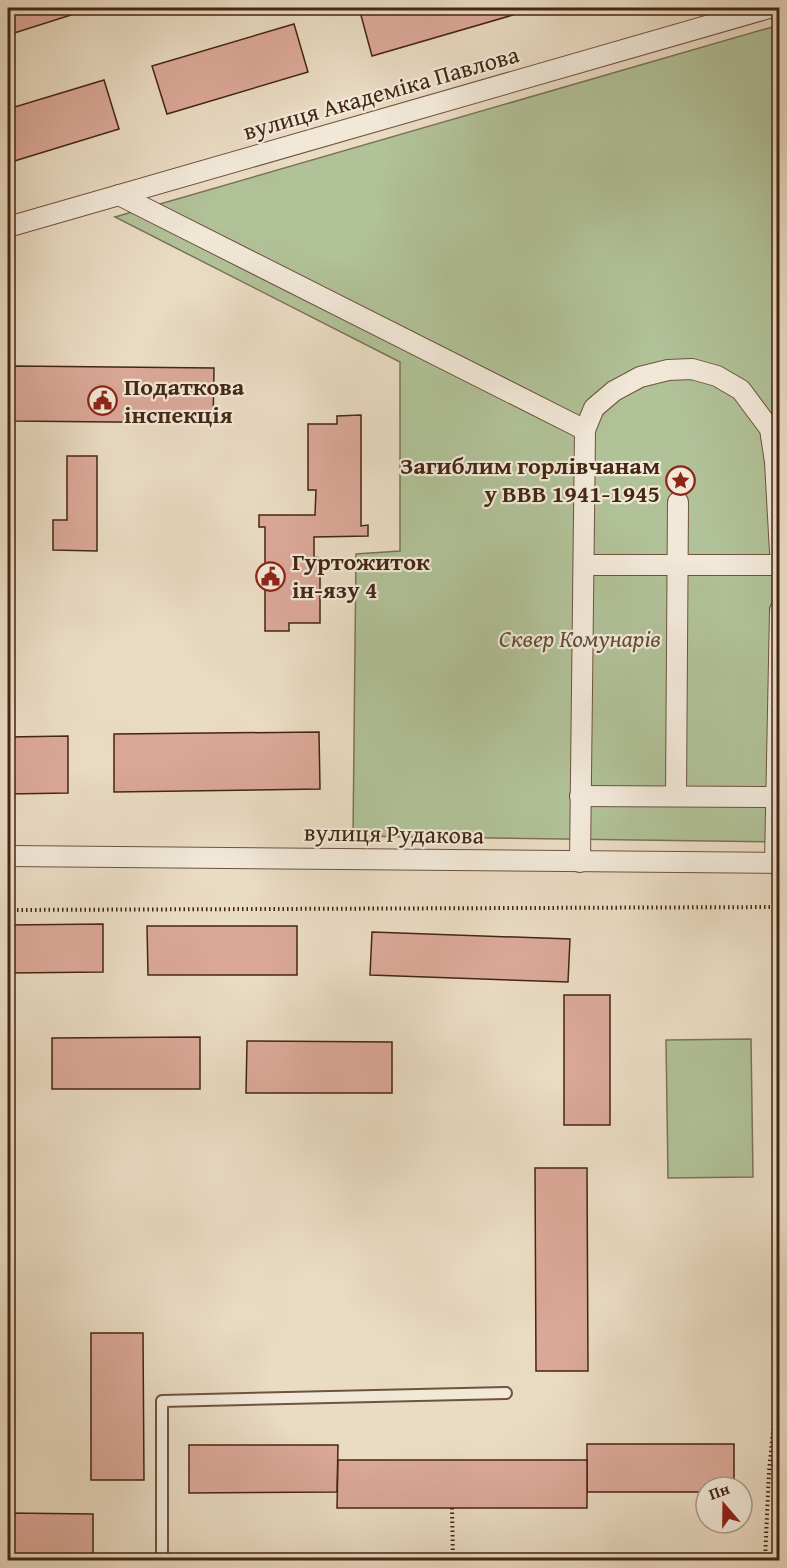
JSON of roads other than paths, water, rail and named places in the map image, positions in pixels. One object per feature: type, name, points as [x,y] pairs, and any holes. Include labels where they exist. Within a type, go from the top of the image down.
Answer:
[{"type":"street","name":"вулиця Академіка Павлова","points":[[8,227],[769,8]]},
{"type":"street","points":[[119,195],[585,430]]},
{"type":"street","points":[[580,862],[585,430],[594,408],[614,391],[640,377],[668,370],[692,369],[717,376],[741,390],[770,429],[777,462],[779,549]]},
{"type":"street","points":[[676,796],[678,502]]},
{"type":"street","points":[[584,565],[780,565]]},
{"type":"street","points":[[778,863],[780,610]]},
{"type":"street","points":[[580,796],[778,797]]},
{"type":"street","name":"вулиця Рудакова","points":[[8,856],[778,863]]},
{"type":"lane","points":[[162,1560],[162,1401],[506,1393]]},
{"type":"place","name":"Податкова інспекція","points":[[103,401]]},
{"type":"place","name":"Загиблим горлівчанам у ВВВ 1941-1945","points":[[681,480]]},
{"type":"place","name":"Гуртожиток ін-язу 4","points":[[271,576]]},
{"type":"park label","name":"Сквер Комунарів","points":[[580,639]]}]
